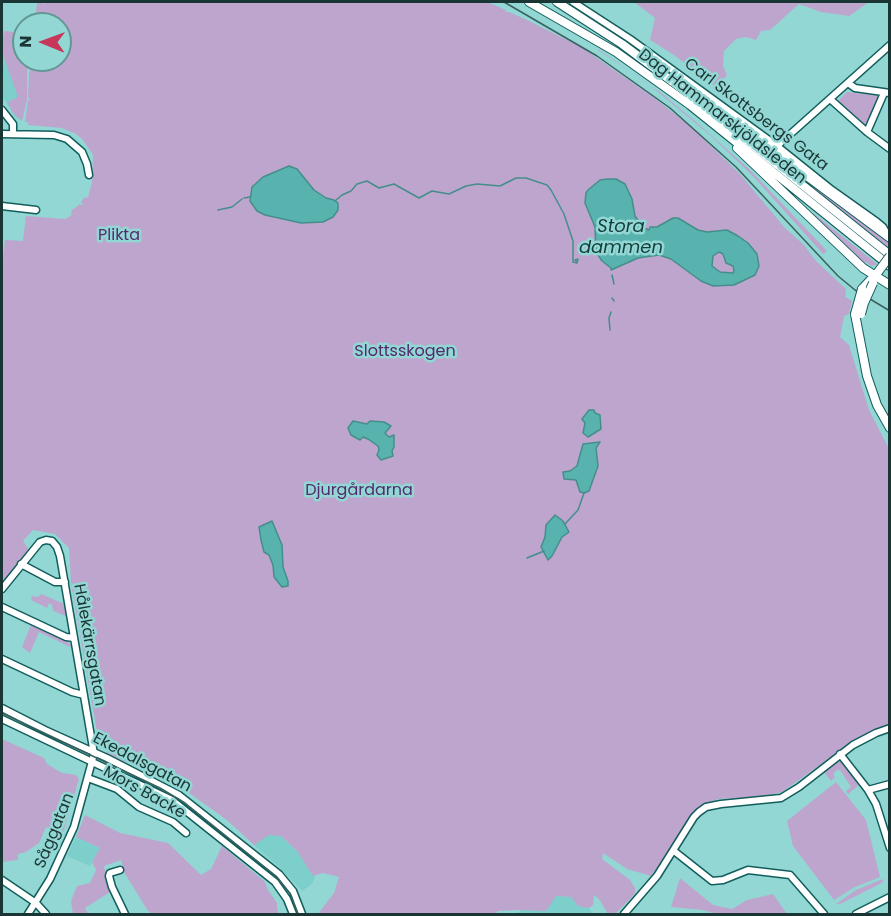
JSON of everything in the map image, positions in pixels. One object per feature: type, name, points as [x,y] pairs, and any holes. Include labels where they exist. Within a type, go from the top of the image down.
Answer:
[{"type":"main road","name":"Dag Hammarskjöldsleden","points":[[529,2],[616,52],[715,125],[890,266]]},
{"type":"main road","name":"Dag Hammarskjöldsleden","points":[[557,2],[622,44],[681,88],[890,256]]},
{"type":"main road","points":[[681,88],[694,91],[889,237]]},
{"type":"main road","points":[[715,125],[872,279],[890,285]]},
{"type":"main road","points":[[890,256],[862,290],[858,317],[860,347],[867,375],[877,405],[890,428]]},
{"type":"main road","points":[[858,317],[872,279]]},
{"type":"street","name":"Carl Skottsbergs Gata","points":[[573,2],[630,39],[777,146],[877,222],[889,237]]},
{"type":"street","points":[[777,146],[890,45]]},
{"type":"street","points":[[848,83],[855,88],[887,93],[867,132]]},
{"type":"street","points":[[830,99],[890,149]]},
{"type":"street","points":[[2,113],[13,124],[13,134]]},
{"type":"street","points":[[2,134],[54,135],[67,139],[82,152],[87,164],[88,175]]},
{"type":"street","points":[[2,206],[36,210]]},
{"type":"street","name":"Hålekärrsgatan","points":[[21,564],[40,542],[49,539],[58,551],[94,753]]},
{"type":"street","points":[[2,589],[21,564],[55,582],[64,582]]},
{"type":"street","points":[[2,607],[66,637],[74,638]]},
{"type":"street","points":[[2,659],[72,692],[84,695]]},
{"type":"street","name":"Ekedalsgatan","points":[[2,708],[107,758],[171,791],[198,809],[279,874],[293,891],[302,915]]},
{"type":"street","name":"Ekedalsgatan","points":[[2,719],[163,795],[187,811],[275,882],[293,915]]},
{"type":"street","points":[[624,915],[657,876],[694,817],[706,807],[781,798],[864,738],[890,728]]},
{"type":"street","name":"Såggatan","points":[[28,915],[74,827],[94,753]]},
{"type":"street","points":[[840,754],[868,790],[880,813],[890,848]]},
{"type":"street","name":"Mors Backe","points":[[88,778],[117,789],[139,807],[173,822],[186,833]]},
{"type":"street","points":[[868,790],[890,784]]},
{"type":"street","points":[[674,850],[712,881],[723,880],[748,870],[790,875],[824,915]]},
{"type":"street","points":[[120,870],[110,873],[109,876],[125,915]]},
{"type":"street","points":[[2,880],[36,903],[46,915]]},
{"type":"street","points":[[856,915],[890,897]]},
{"type":"street","points":[[631,908],[636,915]]},
{"type":"shaded area","points":[[2,48],[12,53],[12,72],[24,72],[23,117],[20,120],[15,117],[2,96]]},
{"type":"shaded area","points":[[269,834],[281,836],[297,851],[315,877],[312,884],[302,891],[254,845]]},
{"type":"shaded area","points":[[76,837],[100,848],[90,866],[67,856]]},
{"type":"shaded area","points":[[556,896],[571,897],[578,906],[589,908],[593,914],[516,914],[523,909]]},
{"type":"green space","name":"Slottsskogen","points":[[37,2],[44,5],[43,2],[487,2],[581,47],[690,126],[739,173],[785,228],[846,289],[845,297],[852,301],[849,314],[844,316],[840,337],[849,345],[869,410],[889,449],[889,725],[859,737],[782,792],[760,797],[718,799],[699,807],[686,822],[667,855],[651,876],[627,869],[603,853],[602,859],[630,880],[635,888],[635,893],[615,914],[608,914],[594,895],[593,905],[589,908],[578,906],[571,897],[556,896],[546,911],[498,911],[495,914],[318,914],[334,893],[339,877],[323,873],[313,876],[297,851],[281,836],[269,835],[254,845],[227,820],[161,773],[152,768],[150,773],[106,753],[108,750],[114,750],[115,744],[99,743],[71,583],[69,548],[55,534],[33,530],[23,541],[29,550],[2,585],[2,267],[5,240],[23,241],[26,216],[65,219],[72,215],[71,211],[80,204],[84,206],[81,202],[88,197],[92,183],[93,155],[83,140],[62,128],[27,125],[29,122],[25,122],[28,100],[30,101],[28,96],[29,72],[72,72],[72,12],[36,12]]},
{"type":"green space","points":[[634,2],[869,2],[849,16],[821,12],[799,4],[770,30],[761,31],[756,40],[746,37],[736,39],[724,51],[723,66],[727,75],[717,88],[650,40],[655,18]]},
{"type":"green space","points":[[4,31],[12,32],[12,72],[27,72],[27,100],[22,121],[12,112],[8,102],[18,97],[2,52]]},
{"type":"green space","points":[[650,85],[695,121],[750,170],[827,251],[823,254],[753,176],[710,135]]},
{"type":"green space","points":[[847,92],[881,96],[867,127],[838,101]]},
{"type":"green space","points":[[737,128],[884,237],[889,245],[888,248]]},
{"type":"green space","points":[[813,213],[877,264],[871,266],[866,262],[864,265]]},
{"type":"green space","points":[[41,594],[64,604],[66,616],[53,611],[49,603],[47,608],[31,600],[32,596],[38,597]]},
{"type":"green space","points":[[31,625],[68,642],[71,646],[39,632],[30,653],[22,647]]},
{"type":"green space","points":[[2,739],[44,758],[47,764],[62,773],[76,775],[79,779],[63,833],[46,827],[39,843],[26,852],[18,854],[18,860],[2,862]]},
{"type":"green space","points":[[838,761],[844,763],[860,784],[848,794],[846,791],[851,787],[840,770],[833,774],[835,777],[831,781],[824,772]]},
{"type":"green space","points":[[836,782],[866,820],[880,877],[855,887],[834,900],[793,846],[787,821]]},
{"type":"green space","points":[[85,815],[120,833],[168,843],[201,875],[211,869],[222,846],[265,882],[277,903],[279,914],[153,914],[148,911],[124,872],[121,860],[104,866],[110,892],[85,908],[88,914],[73,914],[71,901],[77,886],[90,883],[96,870],[92,862],[100,848],[76,837]]},
{"type":"green space","points":[[680,878],[713,905],[732,909],[747,900],[773,894],[787,914],[717,914],[703,910],[671,907]]},
{"type":"green space","points":[[883,879],[883,882],[872,888],[836,904],[856,890]]},
{"type":"water","points":[[289,166],[297,169],[314,190],[338,203],[338,210],[333,217],[323,222],[301,223],[257,211],[250,201],[252,187],[263,177]]},
{"type":"water","name":"Stora dammen","points":[[616,179],[625,184],[632,199],[635,216],[644,228],[649,230],[650,227],[657,227],[673,218],[678,218],[698,230],[707,232],[727,230],[738,236],[757,254],[759,266],[755,275],[734,285],[713,286],[701,281],[671,259],[659,255],[638,258],[611,270],[596,252],[595,227],[585,203],[586,193],[600,180]],"holes":[[[719,252],[723,254],[726,263],[733,266],[733,273],[720,272],[712,266],[713,256]]]},
{"type":"water","points":[[589,410],[594,410],[600,415],[601,429],[588,437],[583,433],[585,423],[582,419]]},
{"type":"water","points":[[353,421],[367,424],[370,421],[384,422],[391,426],[385,433],[389,437],[394,435],[393,456],[381,460],[377,455],[378,446],[368,439],[363,437],[360,440],[351,435],[348,428]]},
{"type":"water","points":[[600,442],[596,448],[598,466],[589,491],[580,492],[576,480],[564,479],[563,472],[570,471],[577,466],[583,444]]},
{"type":"water","points":[[555,515],[563,521],[569,532],[562,537],[548,560],[541,547],[546,525]]},
{"type":"water","points":[[272,521],[282,545],[283,567],[288,586],[282,587],[274,577],[273,565],[269,555],[264,552],[261,540],[259,527]]},
{"type":"waterway","points":[[335,201],[351,191],[357,184],[367,181],[379,188],[394,184],[419,198],[432,191],[449,194],[466,186],[477,184],[500,186],[516,178],[526,178],[547,185],[551,190],[564,214],[573,241],[573,262],[577,263],[578,259],[576,261]]},
{"type":"waterway","points":[[244,198],[250,197]]},
{"type":"waterway","points":[[218,210],[232,207],[242,199]]},
{"type":"waterway","points":[[612,275],[614,284]]},
{"type":"waterway","points":[[610,330],[611,312]]},
{"type":"waterway","points":[[565,524],[578,510],[584,493]]},
{"type":"waterway","points":[[527,558],[544,551]]},
{"type":"tram line","points":[[504,2],[597,56],[670,108],[736,167],[838,276],[855,290],[890,311]]},
{"type":"tram line","points":[[2,713],[160,788],[185,803],[277,877],[291,895],[298,914]]},
{"type":"park label","name":"Plikta","points":[[119,236]]},
{"type":"park label","name":"Djurgårdarna","points":[[359,491]]}]
